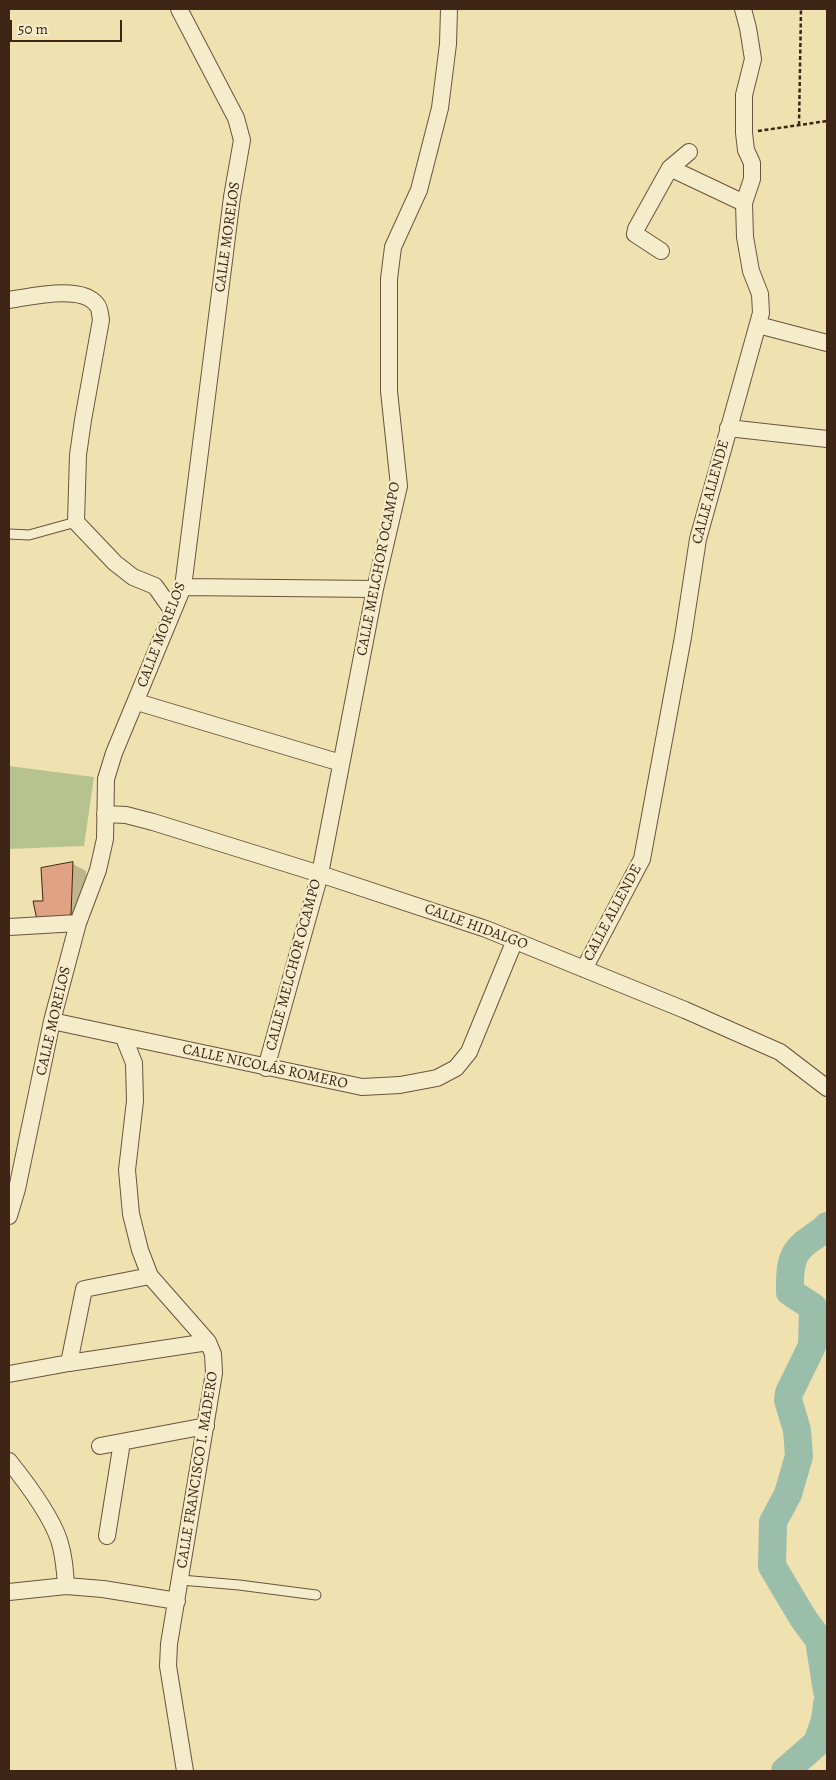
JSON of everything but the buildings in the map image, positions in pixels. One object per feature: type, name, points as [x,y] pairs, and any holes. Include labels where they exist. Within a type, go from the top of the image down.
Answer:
[{"type":"street","name":"CALLE MORELOS","points":[[9,1216],[52,1022],[78,923],[98,870],[105,839],[106,779],[114,754],[183,587],[232,197],[242,140],[236,118],[179,9]]},
{"type":"street","name":"CALLE MELCHOR OCAMPO","points":[[266,1068],[320,874],[376,589],[399,486],[389,391],[389,279],[393,247],[419,190],[440,108],[448,44],[449,9]]},
{"type":"street","name":"CALLE ALLENDE","points":[[584,969],[642,859],[698,539],[762,313],[760,294],[750,271],[745,238],[744,203],[752,180],[752,162],[746,150],[744,95],[753,60],[743,9]]},
{"type":"street","points":[[661,251],[635,234],[636,229],[670,168],[690,152]]},
{"type":"street","points":[[670,168],[744,203]]},
{"type":"street","points":[[9,300],[52,294],[75,294],[89,298],[98,305],[101,320],[82,420],[78,455],[76,522],[115,563],[133,578],[155,586],[172,610]]},
{"type":"street","points":[[758,325],[827,343]]},
{"type":"street","points":[[728,428],[827,439]]},
{"type":"street","points":[[183,587],[376,589]]},
{"type":"street","points":[[137,702],[341,763]]},
{"type":"street","name":"CALLE HIDALGO","points":[[105,814],[126,814],[486,928],[686,1010],[780,1052],[827,1088]]},
{"type":"street","points":[[9,927],[78,923]]},
{"type":"street","name":"CALLE NICOLÁS ROMERO","points":[[52,1022],[362,1087],[400,1085],[438,1078],[456,1068],[469,1052],[515,940]]},
{"type":"street","name":"CALLE FRANCISCO I. MADERO","points":[[124,1038],[134,1063],[135,1101],[127,1170],[131,1214],[140,1250],[150,1276],[208,1342],[213,1354],[214,1373],[206,1426],[169,1644],[168,1666],[185,1771]]},
{"type":"street","points":[[69,1363],[84,1288],[150,1276]]},
{"type":"street","points":[[9,1374],[208,1342]]},
{"type":"street","points":[[100,1446],[206,1426]]},
{"type":"street","points":[[107,1536],[122,1442]]},
{"type":"street","points":[[9,1461],[47,1516],[58,1538],[64,1558],[66,1586]]},
{"type":"street","points":[[10,1592],[66,1586],[102,1589],[176,1601]]},
{"type":"lane","points":[[9,534],[29,535],[76,522]]},
{"type":"lane","points":[[181,1580],[316,1595]]},
{"type":"path","points":[[800,125],[801,9]]},
{"type":"path","points":[[744,133],[827,121]]},
{"type":"green space","points":[[9,766],[94,777],[84,846],[9,849]]},
{"type":"waterway","points":[[827,1226],[799,1249],[793,1258],[791,1269],[790,1292],[813,1307],[812,1346],[789,1393],[788,1400],[797,1430],[799,1456],[788,1494],[773,1522],[772,1566],[803,1618],[819,1640],[827,1691]]},
{"type":"waterway","points":[[785,1771],[817,1743],[825,1720],[827,1704]]}]
